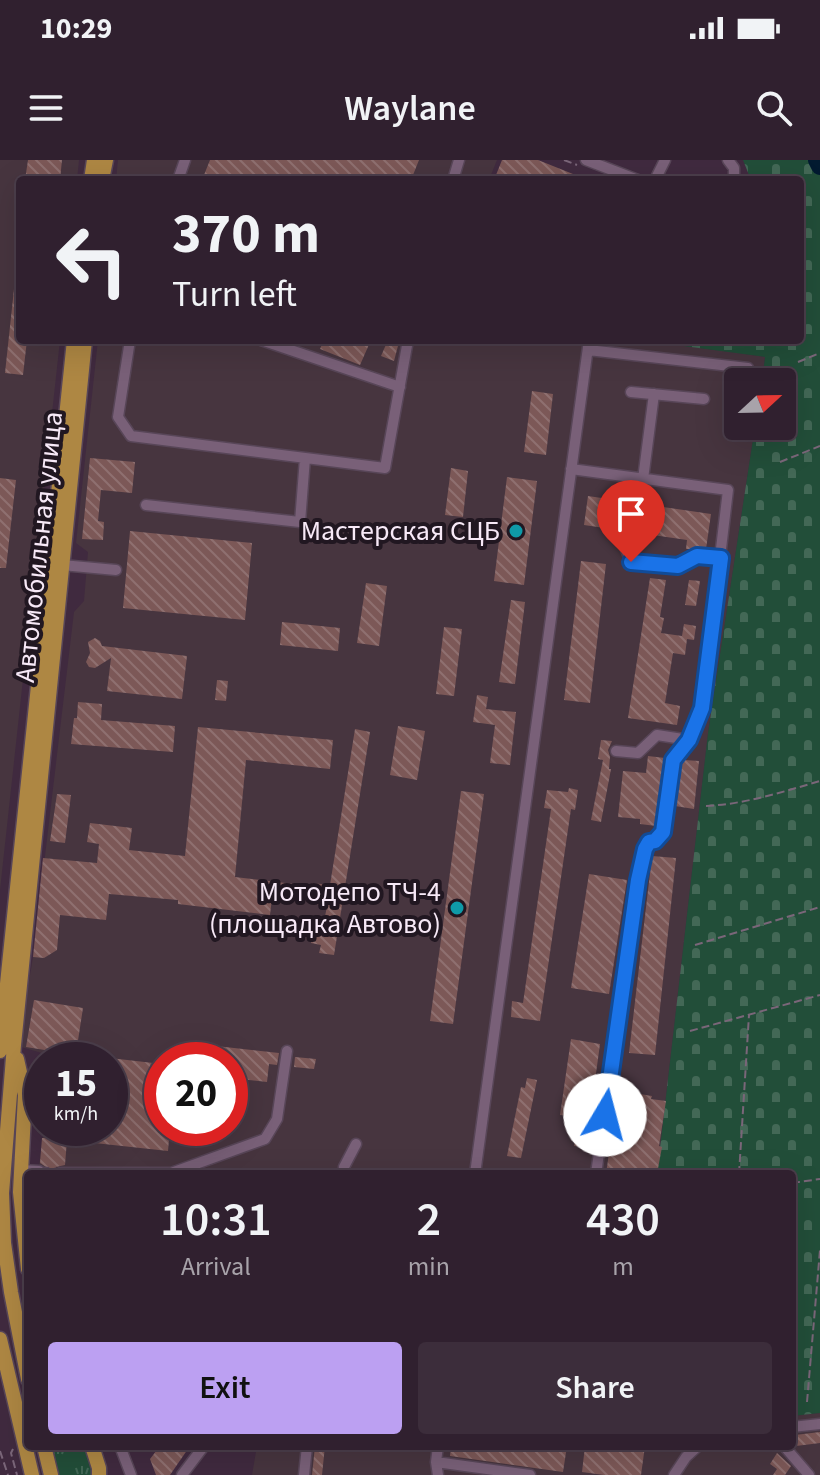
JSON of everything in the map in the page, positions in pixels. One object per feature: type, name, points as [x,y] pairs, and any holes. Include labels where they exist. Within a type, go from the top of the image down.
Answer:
[{"type":"main road","name":"Автомобильная улица","points":[[7,1048],[3,991],[74,344]]},
{"type":"main road","name":"Автомобильная улица","points":[[24,1357],[4,1243],[2,1193],[7,1048],[85,344]]},
{"type":"main road","points":[[7,1048],[25,1095],[20,1192],[24,1230]]},
{"type":"main road","points":[[0,1339],[24,1441]]},
{"type":"main road","points":[[26,1450],[32,1475]]},
{"type":"main road","points":[[45,1450],[51,1475]]},
{"type":"main road","points":[[93,1450],[99,1475]]},
{"type":"street","points":[[586,160],[628,176]]},
{"type":"street","points":[[129,344],[118,417],[131,436],[385,468],[407,344]]},
{"type":"street","points":[[273,344],[400,387]]},
{"type":"street","points":[[476,1170],[588,345],[748,368]]},
{"type":"street","points":[[631,392],[704,399]]},
{"type":"street","points":[[643,479],[654,394]]},
{"type":"street","points":[[146,505],[300,522],[305,458]]},
{"type":"street","points":[[571,469],[728,490],[702,708],[689,740],[673,760],[663,832],[645,849],[597,1170]]},
{"type":"street","points":[[625,547],[631,562],[678,566],[697,556],[721,558]]},
{"type":"street","points":[[62,565],[116,570]]},
{"type":"street","points":[[616,751],[638,753],[657,735],[689,740]]},
{"type":"street","points":[[179,1170],[265,1139],[277,1119],[287,1051]]},
{"type":"street","points":[[344,1170],[356,1144]]},
{"type":"street","points":[[796,1427],[820,1424]]},
{"type":"street","points":[[122,1450],[131,1475]]},
{"type":"street","points":[[182,1475],[201,1450]]},
{"type":"street","points":[[304,1475],[307,1450]]},
{"type":"street","points":[[438,1450],[438,1475]]},
{"type":"street","points":[[674,1475],[694,1450]]},
{"type":"street","points":[[787,1450],[809,1475]]},
{"type":"street","points":[[436,1462],[530,1475]]},
{"type":"path","points":[[798,362],[820,353]]},
{"type":"path","points":[[780,462],[820,446]]},
{"type":"path","points":[[706,806],[730,805],[762,798],[820,781]]},
{"type":"path","points":[[695,945],[820,907]]},
{"type":"path","points":[[690,1031],[820,995]]},
{"type":"path","points":[[739,1170],[749,1015]]},
{"type":"path","points":[[796,1182],[820,1179]]},
{"type":"path","points":[[807,1402],[820,1250]]},
{"type":"path","points":[[15,1441],[11,1453],[17,1475]]},
{"type":"path","points":[[0,1451],[8,1475]]},
{"type":"shaded area","points":[[0,160],[79,160],[77,176],[16,176],[16,344],[60,344],[0,890]]},
{"type":"shaded area","points":[[118,160],[497,160],[491,176],[116,176]]},
{"type":"shaded area","points":[[98,344],[672,344],[765,357],[764,368],[724,368],[724,440],[753,440],[708,733],[657,1170],[39,1170],[42,1146],[128,1146],[128,1042],[24,1042],[24,1048],[18,1046],[33,957],[74,612],[84,601],[88,552],[76,543]]},
{"type":"shaded area","points":[[820,1413],[820,1475],[252,1475],[256,1450],[796,1450],[796,1416]]},
{"type":"green space","points":[[743,160],[820,160],[820,1413],[796,1416],[796,1170],[657,1170],[708,733],[753,440],[796,440],[796,368],[764,368],[765,357],[676,344],[804,344],[804,176],[749,176]]},
{"type":"green space","points":[[53,1450],[91,1450],[95,1475],[59,1475]]},
{"type":"building","points":[[28,160],[62,160],[60,176],[26,176]]},
{"type":"building","points":[[210,160],[419,160],[413,176],[204,176]]},
{"type":"building","points":[[502,160],[538,160],[578,176],[496,176]]},
{"type":"building","points":[[16,289],[16,344],[27,344],[23,375],[5,373]]},
{"type":"building","points":[[322,344],[369,344],[360,365],[320,349]]},
{"type":"building","points":[[386,344],[398,344],[394,361],[381,356]]},
{"type":"building","points":[[532,391],[553,394],[546,455],[524,452]]},
{"type":"building","points":[[90,458],[135,462],[132,493],[101,490],[98,521],[104,522],[103,540],[82,539]]},
{"type":"building","points":[[451,468],[468,471],[463,517],[445,515]]},
{"type":"building","name":"Мастерская СЦБ","points":[[507,477],[537,481],[524,585],[494,581]]},
{"type":"building","points":[[0,478],[16,480],[6,568],[0,568]]},
{"type":"building","points":[[588,496],[711,514],[706,549],[686,549],[687,540],[584,525]]},
{"type":"building","points":[[130,531],[252,543],[245,620],[123,608]]},
{"type":"building","points":[[581,561],[606,564],[590,703],[564,700]]},
{"type":"building","points":[[650,578],[666,580],[660,617],[664,618],[661,633],[682,636],[684,624],[696,626],[694,640],[687,639],[685,655],[673,653],[665,703],[680,706],[677,725],[628,718]]},
{"type":"building","points":[[689,580],[700,581],[696,606],[685,605]]},
{"type":"building","points":[[366,583],[387,586],[379,646],[357,643]]},
{"type":"building","points":[[511,600],[525,602],[515,684],[499,682]]},
{"type":"building","points":[[282,622],[340,628],[338,651],[280,645]]},
{"type":"building","points":[[444,627],[462,629],[454,696],[436,694]]},
{"type":"building","points":[[95,638],[102,646],[187,656],[182,699],[107,691],[111,658],[95,668],[89,667],[86,662],[90,653],[88,642]]},
{"type":"building","points":[[217,680],[228,681],[226,701],[215,700]]},
{"type":"building","points":[[477,695],[488,697],[486,709],[516,712],[510,765],[490,763],[495,725],[473,722]]},
{"type":"building","points":[[78,702],[102,704],[101,720],[175,726],[173,752],[71,744]]},
{"type":"building","points":[[398,726],[425,731],[417,780],[390,775]]},
{"type":"building","points":[[198,727],[333,740],[330,769],[246,760],[235,877],[311,886],[312,883],[330,885],[355,729],[370,732],[334,955],[319,953],[321,945],[311,943],[314,926],[323,927],[327,906],[309,903],[310,895],[292,893],[291,901],[272,898],[270,915],[178,904],[178,900],[109,894],[106,920],[60,915],[57,950],[44,958],[33,957],[43,858],[97,863],[99,844],[87,842],[90,823],[132,828],[129,850],[185,856]]},
{"type":"building","points":[[601,740],[612,741],[608,750],[611,769],[601,822],[591,820],[603,760],[598,759]]},
{"type":"building","points":[[648,756],[665,758],[656,826],[640,824],[640,819],[618,817],[623,771],[646,773]]},
{"type":"building","points":[[684,760],[699,761],[694,809],[675,806]]},
{"type":"building","points":[[569,788],[578,790],[575,810],[571,809],[540,1021],[511,1017],[512,1001],[523,1003],[551,809],[544,808],[547,790],[568,792]]},
{"type":"building","name":"Мотодепо ТЧ-4 (площадка Автово)","points":[[461,791],[484,794],[453,1024],[430,1021]]},
{"type":"building","points":[[57,794],[71,795],[65,843],[50,841]]},
{"type":"building","points":[[652,856],[676,858],[655,1055],[629,1053]]},
{"type":"building","points":[[589,874],[627,880],[609,994],[571,988]]},
{"type":"building","points":[[34,1000],[83,1008],[78,1042],[27,1042]]},
{"type":"building","points":[[571,1039],[600,1044],[586,1147],[574,1146],[578,1117],[560,1115]]},
{"type":"building","points":[[248,1050],[279,1053],[277,1065],[269,1064],[267,1082],[248,1080]]},
{"type":"building","points":[[295,1057],[316,1059],[314,1069],[294,1067]]},
{"type":"building","points":[[128,1060],[144,1062],[144,1146],[168,1146],[168,1151],[122,1146],[128,1146]]},
{"type":"building","points":[[527,1078],[537,1080],[521,1158],[507,1156],[521,1087],[525,1088]]},
{"type":"building","points":[[618,1089],[640,1092],[652,1096],[651,1099],[666,1101],[658,1170],[607,1170]]},
{"type":"building","points":[[41,1146],[67,1146],[65,1165],[46,1170],[40,1163]]},
{"type":"building","points":[[820,1432],[820,1443],[796,1446],[796,1435]]},
{"type":"building","points":[[157,1450],[187,1450],[170,1475],[156,1475],[150,1459]]},
{"type":"building","points":[[315,1450],[325,1450],[322,1475],[312,1475]]},
{"type":"building","points":[[451,1450],[566,1450],[563,1472],[450,1456]]},
{"type":"building","points":[[585,1450],[644,1450],[641,1475],[582,1472]]},
{"type":"building","points":[[777,1453],[791,1466],[785,1475],[773,1475],[777,1469],[770,1464]]},
{"type":"waterway","points":[[817,160],[820,166]]},
{"type":"place","name":"Мастерская СЦБ","points":[[516,531]]},
{"type":"place","name":"Мотодепо ТЧ-4 (площадка Автово)","points":[[457,908]]},
{"type":"route","points":[[605,1115],[638,880],[645,849],[663,832],[673,760],[689,740],[702,708],[721,558],[697,556],[678,566],[631,562]]}]
